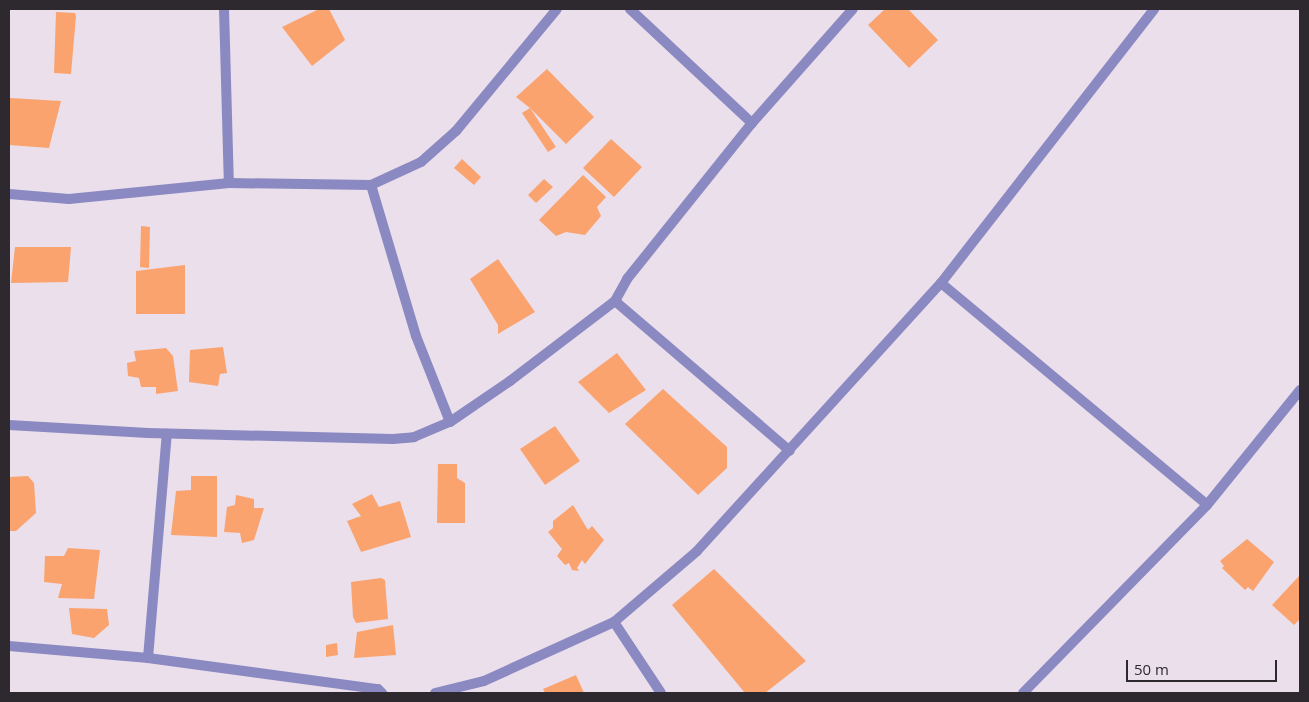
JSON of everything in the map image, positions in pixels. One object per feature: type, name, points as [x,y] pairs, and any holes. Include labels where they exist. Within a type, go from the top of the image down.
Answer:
[{"type":"street","points":[[224,9],[229,183]]},
{"type":"street","points":[[9,194],[69,199],[229,183],[371,185],[421,162],[456,131],[557,9]]},
{"type":"street","points":[[630,9],[752,122]]},
{"type":"street","points":[[9,425],[167,434],[393,439],[414,437],[450,422],[510,381],[616,301],[626,279],[752,122],[853,9]]},
{"type":"street","points":[[435,693],[484,681],[614,622],[696,551],[790,451],[941,283],[1154,9]]},
{"type":"street","points":[[371,185],[416,336],[450,422]]},
{"type":"street","points":[[941,283],[1207,505]]},
{"type":"street","points":[[616,301],[790,451]]},
{"type":"street","points":[[1023,693],[1207,505],[1300,390]]},
{"type":"street","points":[[148,658],[167,434]]},
{"type":"street","points":[[614,622],[661,693]]},
{"type":"street","points":[[9,646],[148,658],[378,689],[382,693]]},
{"type":"building","points":[[319,9],[329,9],[345,40],[312,66],[282,27]]},
{"type":"building","points":[[885,9],[908,9],[938,40],[909,68],[868,25]]},
{"type":"building","points":[[56,12],[75,13],[76,16],[71,74],[54,73]]},
{"type":"building","points":[[547,69],[594,117],[566,144],[530,108],[516,97]]},
{"type":"building","points":[[10,98],[61,101],[49,148],[9,145]]},
{"type":"building","points":[[530,108],[556,147],[548,152],[522,113]]},
{"type":"building","points":[[611,139],[642,167],[614,197],[583,168]]},
{"type":"building","points":[[462,159],[481,177],[474,185],[454,168]]},
{"type":"building","points":[[583,175],[606,197],[597,207],[601,216],[585,235],[566,232],[556,236],[539,220]]},
{"type":"building","points":[[544,179],[553,187],[536,203],[528,195]]},
{"type":"building","points":[[141,226],[150,227],[149,268],[140,267]]},
{"type":"building","points":[[15,247],[71,247],[68,282],[11,283]]},
{"type":"building","points":[[498,259],[535,312],[498,334],[498,325],[470,279]]},
{"type":"building","points":[[185,265],[185,314],[136,314],[136,271]]},
{"type":"building","points":[[223,347],[227,373],[220,374],[218,386],[189,382],[190,350]]},
{"type":"building","points":[[166,348],[173,356],[178,391],[156,394],[156,387],[141,387],[139,378],[128,376],[127,363],[136,361],[134,351]]},
{"type":"building","points":[[617,353],[646,390],[609,413],[578,382]]},
{"type":"building","points":[[663,389],[727,447],[727,468],[698,495],[625,424]]},
{"type":"building","points":[[555,426],[580,461],[545,485],[520,449]]},
{"type":"building","points":[[438,464],[457,464],[457,478],[465,483],[465,523],[437,523]]},
{"type":"building","points":[[28,476],[34,483],[36,513],[16,531],[9,531],[9,477]]},
{"type":"building","points":[[191,476],[217,476],[217,537],[171,535],[176,491],[191,490]]},
{"type":"building","points":[[372,494],[379,507],[400,501],[411,537],[361,552],[347,521],[361,516],[352,504]]},
{"type":"building","points":[[236,495],[254,499],[254,508],[264,508],[254,540],[242,543],[240,533],[224,532],[227,507],[235,505]]},
{"type":"building","points":[[573,505],[588,530],[592,526],[604,540],[585,564],[582,560],[577,568],[579,571],[572,570],[569,563],[565,565],[557,556],[562,549],[548,532],[553,528],[553,521]]},
{"type":"building","points":[[1247,539],[1274,562],[1253,591],[1248,587],[1245,590],[1222,568],[1224,566],[1220,561]]},
{"type":"building","points":[[68,548],[100,550],[94,599],[58,598],[62,584],[44,582],[45,556],[64,556]]},
{"type":"building","points":[[714,569],[806,661],[765,693],[745,693],[672,605]]},
{"type":"building","points":[[1300,575],[1300,619],[1294,625],[1272,605]]},
{"type":"building","points":[[381,578],[385,580],[388,619],[356,623],[353,617],[351,582]]},
{"type":"building","points":[[69,608],[107,609],[109,625],[94,638],[72,634]]},
{"type":"building","points":[[393,625],[396,655],[354,658],[357,632]]},
{"type":"building","points":[[337,643],[338,655],[326,657],[326,645]]},
{"type":"building","points":[[576,675],[584,693],[545,693],[543,689]]}]
